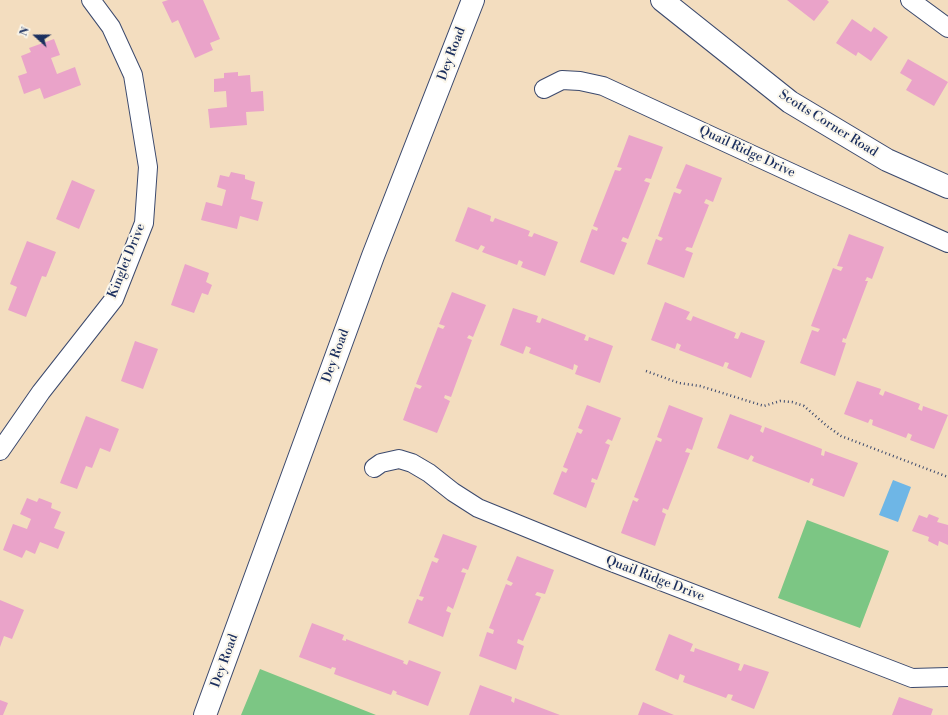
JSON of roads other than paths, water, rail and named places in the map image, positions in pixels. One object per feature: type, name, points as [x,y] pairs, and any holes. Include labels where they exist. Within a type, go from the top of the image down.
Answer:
[{"type":"main road","name":"Dey Road","points":[[205,715],[373,256],[473,0]]},
{"type":"main road","name":"Scotts Corner Road","points":[[662,0],[790,102],[887,160],[948,188]]},
{"type":"street","name":"Kinglet Drive","points":[[0,451],[41,392],[114,299],[144,222],[148,167],[134,75],[111,27],[91,0]]},
{"type":"street","points":[[910,0],[948,28]]},
{"type":"street","name":"Quail Ridge Drive","points":[[544,89],[562,80],[580,81],[603,86],[948,243]]},
{"type":"street","name":"Quail Ridge Drive","points":[[374,468],[381,463],[399,459],[412,463],[429,473],[453,492],[478,508],[601,558],[912,678],[948,677]]},
{"type":"water","points":[[893,480],[911,487],[898,522],[879,515]]}]
